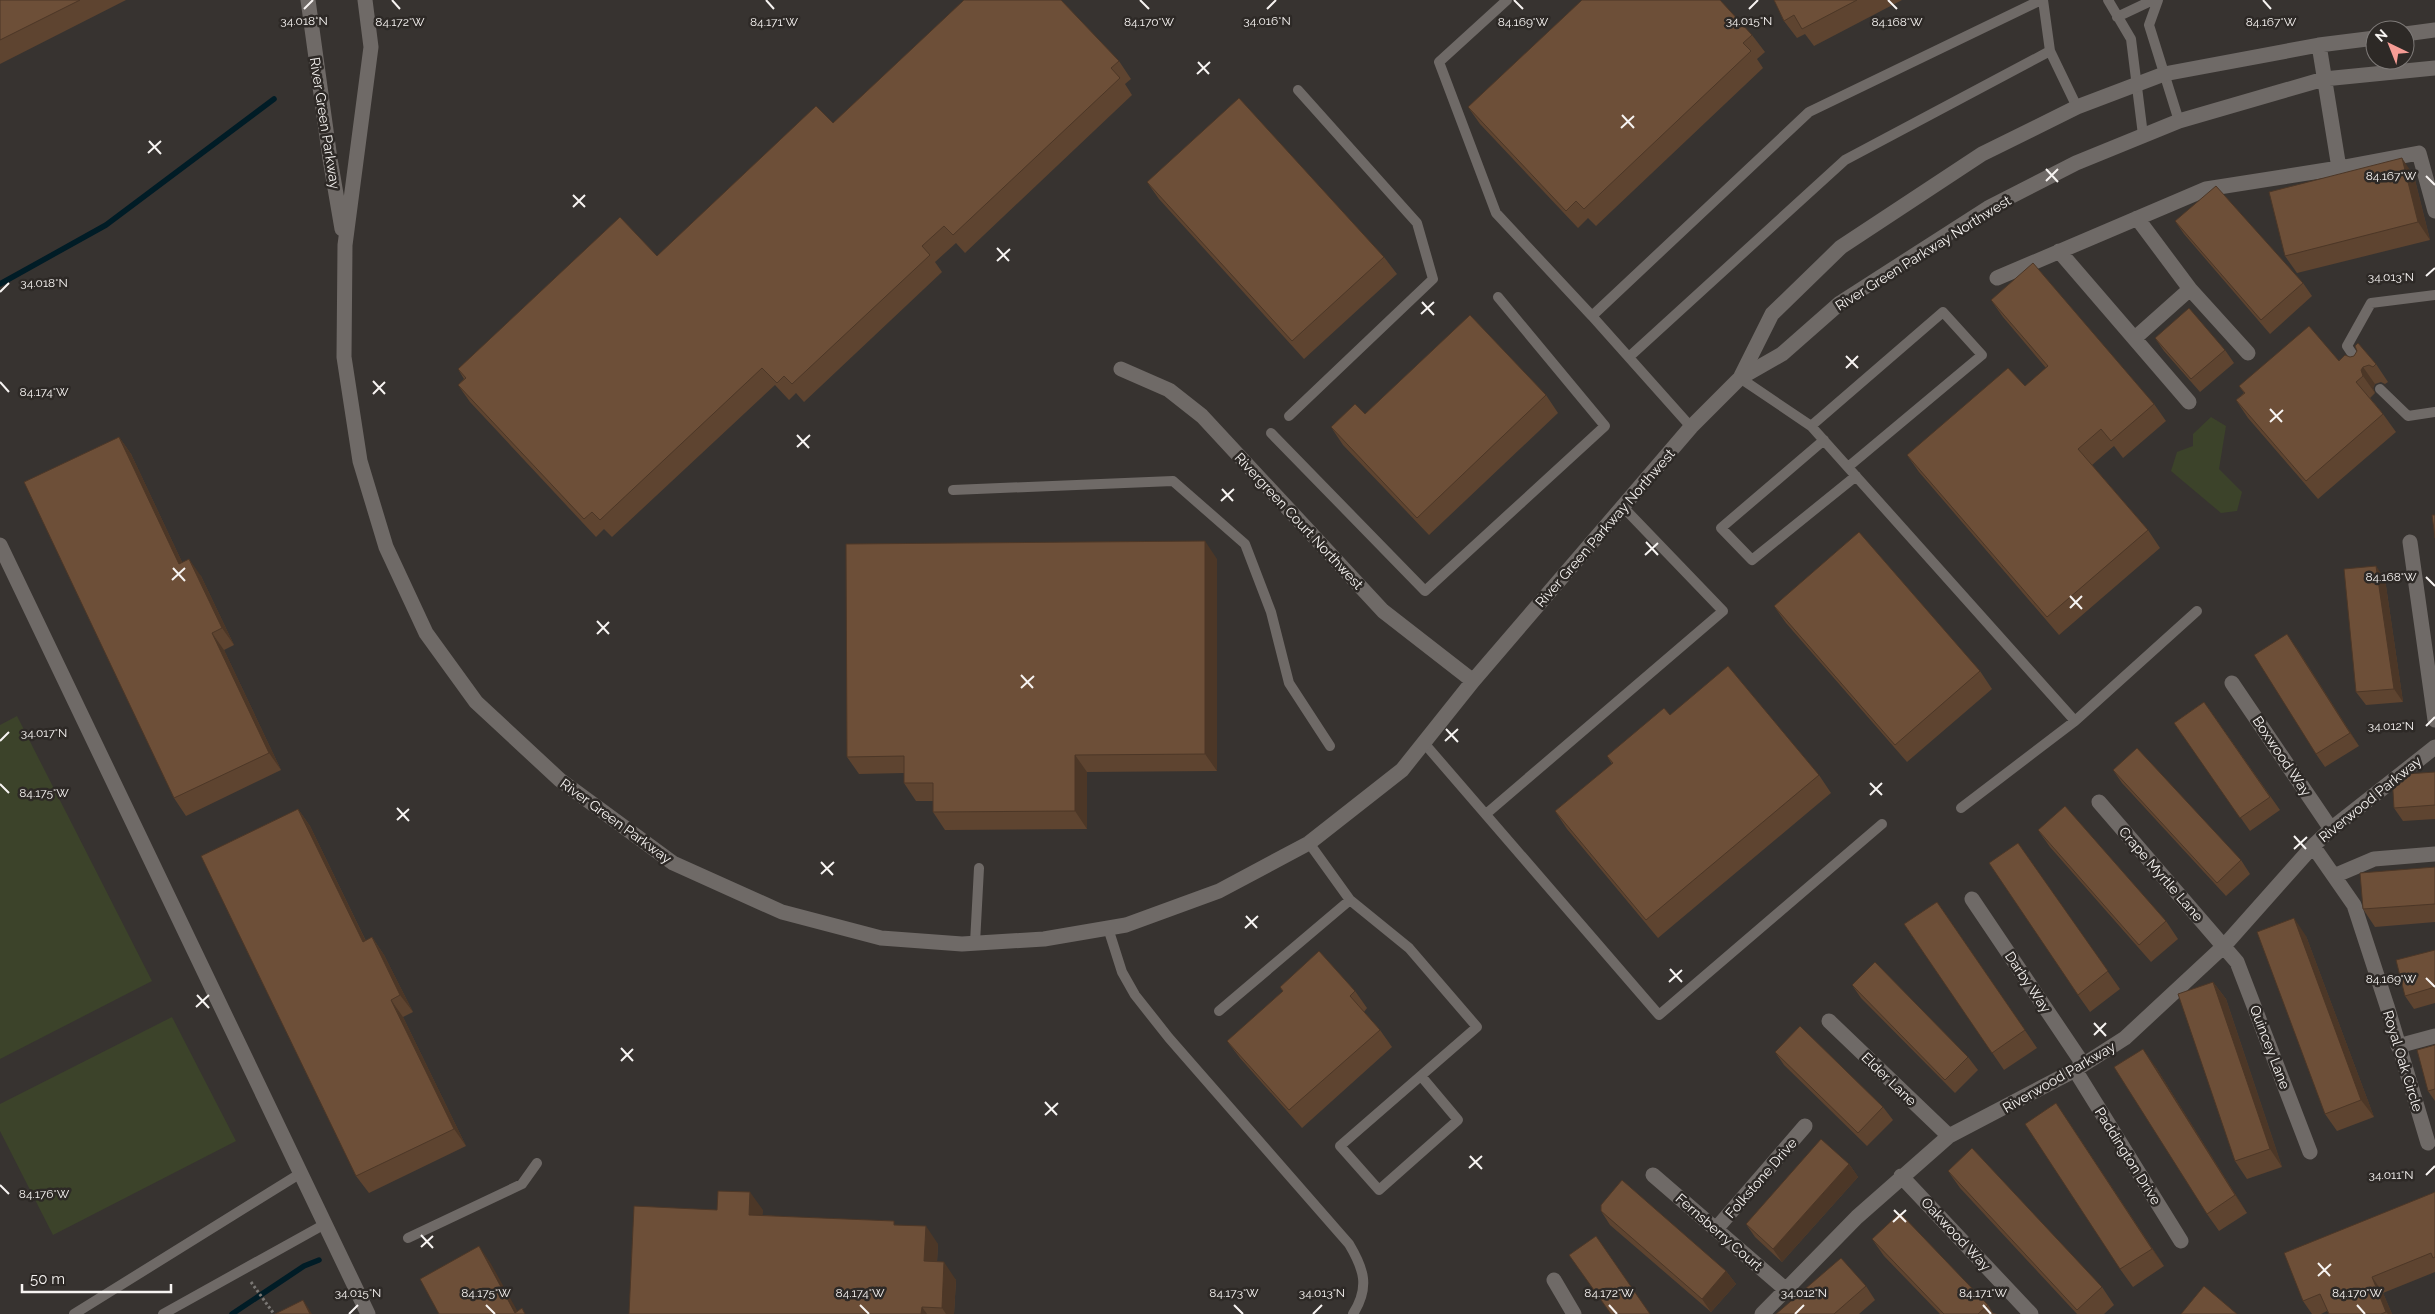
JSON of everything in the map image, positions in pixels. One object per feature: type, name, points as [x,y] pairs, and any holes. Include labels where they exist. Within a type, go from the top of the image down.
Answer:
[{"type":"street","name":"River Green Parkway","points":[[308,0],[330,159],[345,245]]},
{"type":"street","name":"River Green Parkway","points":[[365,0],[370,47],[345,245],[344,357],[360,461],[386,547],[426,632],[476,702],[560,780],[673,863],[789,914],[882,938],[975,943],[1044,939],[1126,925],[1219,891],[1309,843],[1402,770],[1473,681]]},
{"type":"street","points":[[2415,33],[2435,30]]},
{"type":"street","name":"River Green Parkway Northwest","points":[[1740,378],[1772,314],[1841,247],[1982,154],[2077,108],[2164,74],[2319,45],[2365,39]]},
{"type":"street","points":[[2319,45],[2338,168]]},
{"type":"street","name":"River Green Parkway Northwest","points":[[1473,681],[1691,427],[1740,378],[1782,354],[1840,303],[1988,208],[2076,163],[2179,121],[2324,79],[2435,68]]},
{"type":"street","points":[[1997,278],[2206,189],[2419,153],[2435,211]]},
{"type":"street","points":[[2137,218],[2190,288],[2248,353]]},
{"type":"street","points":[[2060,251],[2190,402]]},
{"type":"street","points":[[2135,338],[2190,288]]},
{"type":"street","name":"Rivergreen Court Northwest","points":[[1121,368],[1168,390],[1202,416],[1383,611],[1473,681]]},
{"type":"street","points":[[2410,542],[2435,720]]},
{"type":"street","points":[[0,545],[368,1314]]},
{"type":"street","name":"Boxwood Way","points":[[2232,684],[2331,829]]},
{"type":"street","name":"Riverwood Parkway","points":[[1762,1314],[1856,1217],[1949,1136],[2079,1067],[2125,1038],[2224,946],[2313,846],[2331,829],[2435,747]]},
{"type":"street","name":"Crape Myrtle Lane","points":[[2099,802],[2224,946]]},
{"type":"street","name":"Royal Oak Circle","points":[[2313,846],[2354,905],[2428,1143]]},
{"type":"street","points":[[2334,876],[2374,859],[2435,854]]},
{"type":"street","name":"Darby Way","points":[[1972,899],[2079,1067]]},
{"type":"street","name":"Quincey Lane","points":[[2224,946],[2237,962],[2245,980],[2310,1152]]},
{"type":"street","name":"Elder Lane","points":[[1829,1021],[1949,1136]]},
{"type":"street","points":[[2398,1046],[2435,1036]]},
{"type":"street","name":"Paddington Drive","points":[[2079,1067],[2181,1241]]},
{"type":"street","name":"Folkstone Drive","points":[[1716,1229],[1805,1126]]},
{"type":"street","name":"Fernsberry Court","points":[[1653,1175],[1785,1290]]},
{"type":"street","name":"Oakwood Way","points":[[1902,1176],[2031,1314]]},
{"type":"street","points":[[1554,1280],[1574,1314]]},
{"type":"lane","points":[[1507,0],[1439,62],[1496,213],[1592,316],[1691,427]]},
{"type":"lane","points":[[1592,316],[1809,112],[2042,0],[2050,51],[2077,108]]},
{"type":"lane","points":[[2108,0],[2130,39],[2143,135]]},
{"type":"lane","points":[[2117,16],[2153,0]]},
{"type":"lane","points":[[2158,0],[2149,25],[2179,121]]},
{"type":"lane","points":[[1629,357],[1845,160],[2050,51]]},
{"type":"lane","points":[[1289,416],[1432,279],[1417,223],[1298,90]]},
{"type":"lane","points":[[2362,368],[2348,346],[2371,303],[2435,295]]},
{"type":"lane","points":[[1271,433],[1425,591],[1605,426],[1498,297]]},
{"type":"lane","points":[[1811,426],[1944,312],[1982,355],[1848,467]]},
{"type":"lane","points":[[1740,378],[1811,426],[2075,721]]},
{"type":"lane","points":[[2380,389],[2408,416],[2435,412]]},
{"type":"lane","points":[[1824,440],[1720,528],[1752,560],[1856,476]]},
{"type":"lane","points":[[953,490],[1173,481],[1245,544],[1271,612],[1289,683],[1330,746]]},
{"type":"lane","points":[[1486,814],[1723,611],[1623,507]]},
{"type":"lane","points":[[1961,808],[2075,721],[2197,611]]},
{"type":"lane","points":[[1424,743],[1659,1015],[1882,824]]},
{"type":"lane","points":[[1309,843],[1350,900],[1409,948],[1477,1027],[1340,1146],[1379,1190],[1458,1120],[1421,1076]]},
{"type":"lane","points":[[975,943],[979,868]]},
{"type":"lane","points":[[1219,1011],[1350,900]]},
{"type":"lane","points":[[1108,928],[1122,972],[1135,995],[1169,1038],[1349,1244],[1362,1267],[1364,1288],[1360,1304],[1353,1314]]},
{"type":"lane","points":[[408,1238],[522,1184],[537,1162]]},
{"type":"lane","points":[[74,1314],[301,1173]]},
{"type":"lane","points":[[163,1314],[326,1224]]},
{"type":"path","points":[[249,1280],[274,1314]]},
{"type":"green space","points":[[2211,417],[2226,426],[2219,469],[2242,492],[2237,511],[2221,513],[2171,471],[2177,452],[2193,446],[2193,434]]},
{"type":"green space","points":[[17,716],[152,981],[0,1059],[0,725]]},
{"type":"green space","points":[[172,1017],[236,1141],[53,1235],[0,1131],[0,1104]]},
{"type":"building","points":[[0,0],[80,0],[0,40]]},
{"type":"building","points":[[964,0],[1061,0],[1119,61],[1111,68],[1120,78],[953,235],[944,226],[922,246],[930,255],[792,384],[784,376],[777,383],[762,368],[600,520],[592,512],[584,519],[458,385],[466,378],[458,369],[620,217],[657,256],[816,106],[833,123]]},
{"type":"building","points":[[1582,0],[1720,0],[1752,35],[1743,43],[1751,51],[1584,209],[1576,201],[1566,211],[1468,107]]},
{"type":"building","points":[[1774,0],[1857,0],[1802,29],[1794,15],[1784,21]]},
{"type":"building","points":[[1239,98],[1384,257],[1292,341],[1147,182]]},
{"type":"building","points":[[2402,158],[2418,222],[2285,256],[2269,192]]},
{"type":"building","points":[[2216,186],[2303,283],[2261,320],[2175,221]]},
{"type":"building","points":[[2033,263],[2154,404],[2111,441],[2101,429],[2078,449],[2148,530],[2047,617],[1907,455],[2008,368],[2025,386],[2048,366],[1991,300]]},
{"type":"building","points":[[2189,308],[2225,350],[2191,379],[2155,338]]},
{"type":"building","points":[[1470,315],[1546,395],[1417,518],[1331,427],[1355,404],[1365,414]]},
{"type":"building","points":[[2309,326],[2339,361],[2345,355],[2354,356],[2357,351],[2355,346],[2358,343],[2376,364],[2373,367],[2369,365],[2363,367],[2361,370],[2363,376],[2356,382],[2383,414],[2306,481],[2236,400],[2245,393],[2239,386]]},
{"type":"building","points":[[119,437],[179,564],[189,559],[222,628],[212,633],[269,753],[174,798],[24,482]]},
{"type":"building","points":[[2432,515],[2435,515],[2435,538]]},
{"type":"building","points":[[1859,532],[1980,671],[1895,745],[1774,606]]},
{"type":"building","points":[[1205,541],[1205,754],[1075,755],[1075,811],[933,812],[933,783],[904,783],[904,756],[847,757],[846,544]]},
{"type":"building","points":[[2376,566],[2394,689],[2356,692],[2344,569]]},
{"type":"building","points":[[2287,634],[2350,733],[2316,754],[2254,655]]},
{"type":"building","points":[[1728,666],[1819,775],[1646,920],[1555,811],[1613,763],[1607,756],[1664,708],[1670,715]]},
{"type":"building","points":[[2204,702],[2270,797],[2240,818],[2174,723]]},
{"type":"building","points":[[2137,748],[2241,860],[2217,883],[2113,770]]},
{"type":"building","points":[[2435,772],[2435,805],[2394,808],[2392,775]]},
{"type":"building","points":[[2065,806],[2166,921],[2139,945],[2038,830]]},
{"type":"building","points":[[298,809],[363,942],[372,937],[400,995],[391,1000],[454,1129],[356,1176],[201,856]]},
{"type":"building","points":[[2018,843],[2108,971],[2078,995],[1989,863]]},
{"type":"building","points":[[2435,867],[2435,904],[2363,909],[2360,873]]},
{"type":"building","points":[[1937,902],[2025,1030],[1992,1053],[1904,924]]},
{"type":"building","points":[[2294,918],[2361,1100],[2325,1114],[2257,932]]},
{"type":"building","points":[[2435,950],[2435,987],[2405,996],[2396,960]]},
{"type":"building","points":[[1319,951],[1355,991],[1350,996],[1380,1030],[1289,1110],[1227,1041],[1283,991],[1280,987]]},
{"type":"building","points":[[1875,962],[1968,1057],[1945,1080],[1852,985]]},
{"type":"building","points":[[2213,982],[2270,1149],[2235,1161],[2178,994]]},
{"type":"building","points":[[1800,1026],[1883,1107],[1858,1133],[1775,1052]]},
{"type":"building","points":[[2435,1045],[2435,1089],[2428,1091],[2417,1050]]},
{"type":"building","points":[[2143,1049],[2235,1195],[2207,1214],[2114,1067]]},
{"type":"building","points":[[2056,1103],[2152,1249],[2120,1269],[2025,1124]]},
{"type":"building","points":[[1821,1139],[1849,1164],[1773,1249],[1746,1224]]},
{"type":"building","points":[[1972,1148],[2102,1287],[2077,1310],[1948,1171]]},
{"type":"building","points":[[1622,1180],[1726,1271],[1702,1299],[1601,1211],[1601,1205]]},
{"type":"building","points":[[718,1191],[750,1192],[749,1215],[894,1221],[894,1225],[926,1226],[924,1261],[944,1262],[942,1308],[922,1307],[921,1314],[629,1314],[634,1206],[717,1210]]},
{"type":"building","points":[[2435,1192],[2435,1257],[2433,1258],[2431,1253],[2372,1277],[2386,1312],[2381,1314],[2329,1314],[2320,1294],[2303,1301],[2284,1253]]},
{"type":"building","points":[[1900,1213],[1988,1305],[1978,1314],[1944,1314],[1872,1239]]},
{"type":"building","points":[[1596,1236],[1650,1314],[1611,1314],[1569,1255]]},
{"type":"building","points":[[479,1246],[515,1313],[522,1308],[525,1314],[439,1314],[420,1279]]},
{"type":"building","points":[[1841,1258],[1866,1286],[1834,1314],[1776,1314]]},
{"type":"building","points":[[2204,1286],[2237,1314],[2181,1314]]},
{"type":"building","points":[[303,1300],[310,1314],[275,1314]]},
{"type":"waterway","points":[[0,284],[106,225],[274,99]]},
{"type":"waterway","points":[[232,1314],[304,1266],[319,1260]]}]
